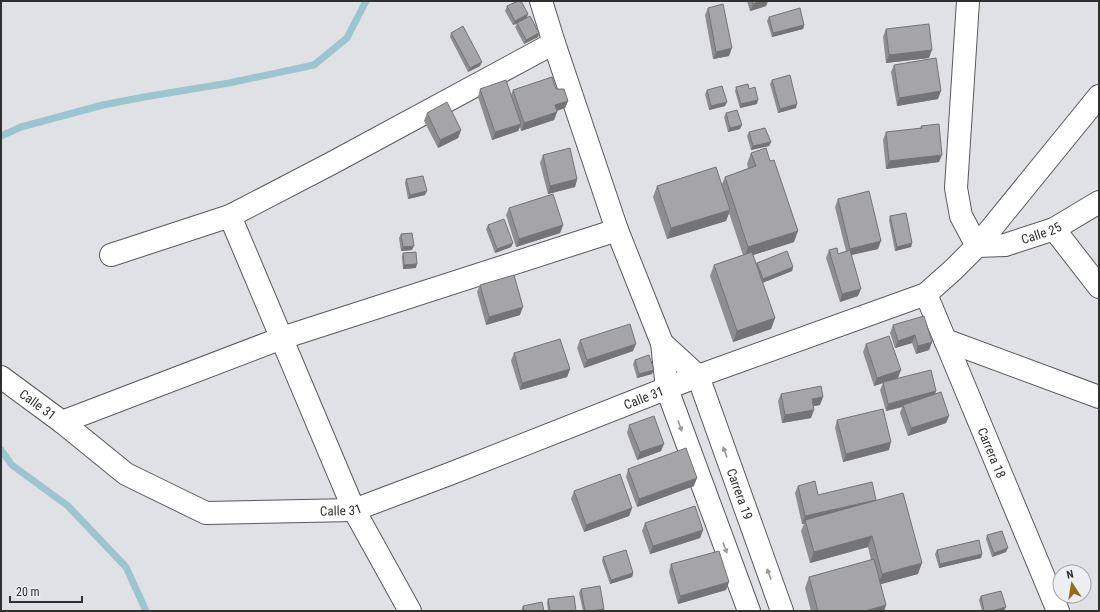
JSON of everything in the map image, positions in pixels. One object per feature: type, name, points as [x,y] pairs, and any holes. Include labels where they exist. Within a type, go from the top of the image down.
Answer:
[{"type":"street","points":[[541,1],[617,230],[662,343],[667,389],[748,611]]},
{"type":"street","points":[[968,1],[956,188],[961,216],[976,246]]},
{"type":"street","points":[[111,255],[230,216],[332,163],[554,43]]},
{"type":"street","points":[[662,343],[698,376],[926,294],[953,270],[976,246],[1099,96]]},
{"type":"street","name":"Calle 25","points":[[976,246],[1005,245],[1054,229],[1099,202]]},
{"type":"street","points":[[230,216],[354,510],[410,611]]},
{"type":"street","points":[[1054,229],[1099,287]]},
{"type":"street","points":[[62,422],[282,338],[617,230]]},
{"type":"street","name":"Carrera 18","points":[[926,294],[1058,611]]},
{"type":"street","points":[[945,340],[1099,397]]},
{"type":"street","name":"Calle 31","points":[[1,377],[62,422],[126,474],[206,513],[354,510],[698,376]]},
{"type":"street","name":"Carrera 19","points":[[698,376],[782,611]]},
{"type":"building","points":[[521,1],[528,14],[515,21],[507,6]]},
{"type":"building","points":[[752,1],[760,1],[753,4]]},
{"type":"building","points":[[723,4],[732,48],[716,52],[708,8]]},
{"type":"building","points":[[800,8],[804,25],[773,33],[769,17]]},
{"type":"building","points":[[530,16],[539,33],[526,40],[517,23]]},
{"type":"building","points":[[929,24],[932,50],[889,55],[886,29]]},
{"type":"building","points":[[463,26],[482,62],[470,68],[451,33]]},
{"type":"building","points":[[936,58],[941,91],[899,98],[894,65]]},
{"type":"building","points":[[790,75],[797,104],[780,109],[772,80]]},
{"type":"building","points":[[552,77],[556,89],[564,89],[568,101],[555,105],[557,112],[524,123],[513,90]]},
{"type":"building","points":[[506,80],[521,124],[495,132],[480,89]]},
{"type":"building","points":[[748,84],[749,89],[755,87],[758,100],[741,104],[736,87]]},
{"type":"building","points":[[722,86],[727,102],[711,106],[707,90]]},
{"type":"building","points":[[447,102],[461,130],[440,140],[427,113]]},
{"type":"building","points":[[737,110],[742,125],[730,128],[726,113]]},
{"type":"building","points":[[939,124],[942,155],[889,161],[886,132],[922,128],[921,126]]},
{"type":"building","points":[[765,128],[771,142],[753,146],[749,132]]},
{"type":"building","points":[[570,148],[577,179],[550,186],[543,155]]},
{"type":"building","points":[[766,148],[770,161],[774,160],[798,231],[748,247],[725,177],[756,166],[751,153]]},
{"type":"building","points":[[716,167],[730,210],[671,228],[657,186]]},
{"type":"building","points":[[423,176],[427,191],[410,195],[406,179]]},
{"type":"building","points":[[869,191],[881,241],[850,249],[838,199]]},
{"type":"building","points":[[553,194],[563,225],[519,239],[509,208]]},
{"type":"building","points":[[906,213],[912,243],[897,247],[890,216]]},
{"type":"building","points":[[504,219],[513,243],[497,249],[488,225]]},
{"type":"building","points":[[412,233],[414,246],[403,247],[401,234]]},
{"type":"building","points":[[837,248],[838,254],[850,250],[861,289],[842,294],[829,250]]},
{"type":"building","points":[[787,251],[793,267],[763,279],[757,263]]},
{"type":"building","points":[[416,252],[417,264],[404,265],[403,253]]},
{"type":"building","points":[[752,252],[775,318],[737,331],[714,265]]},
{"type":"building","points":[[514,275],[523,307],[489,317],[480,285]]},
{"type":"building","points":[[924,316],[932,342],[918,346],[915,335],[898,341],[893,325]]},
{"type":"building","points":[[630,324],[636,344],[587,360],[580,340]]},
{"type":"building","points":[[889,336],[901,370],[877,378],[866,344]]},
{"type":"building","points":[[560,339],[570,369],[522,383],[514,353]]},
{"type":"building","points":[[649,355],[654,370],[639,374],[635,360]]},
{"type":"building","points":[[931,370],[936,391],[888,404],[883,382]]},
{"type":"building","points":[[821,386],[823,397],[812,399],[814,410],[785,415],[781,394]]},
{"type":"building","points":[[941,392],[949,416],[911,428],[903,405]]},
{"type":"building","points":[[883,409],[891,442],[846,454],[837,420]]},
{"type":"building","points":[[654,416],[664,444],[640,452],[629,425]]},
{"type":"building","points":[[686,448],[697,478],[639,499],[628,469]]},
{"type":"building","points":[[620,474],[632,508],[586,525],[574,491]]},
{"type":"building","points":[[815,481],[818,495],[872,482],[876,500],[805,516],[798,486]]},
{"type":"building","points":[[903,493],[922,563],[882,574],[872,536],[814,552],[805,520]]},
{"type":"building","points":[[695,506],[703,530],[653,546],[645,523]]},
{"type":"building","points":[[1002,531],[1008,548],[994,553],[987,535]]},
{"type":"building","points":[[979,540],[982,554],[940,564],[937,550]]},
{"type":"building","points":[[626,550],[633,573],[611,580],[603,557]]},
{"type":"building","points":[[719,551],[729,582],[680,596],[671,564]]},
{"type":"building","points":[[874,559],[886,605],[865,611],[818,611],[809,577]]},
{"type":"building","points":[[600,586],[604,609],[585,611],[581,589]]},
{"type":"building","points":[[1001,591],[1006,607],[992,611],[984,611],[981,596]]},
{"type":"building","points":[[574,596],[576,611],[550,611],[548,599]]},
{"type":"building","points":[[542,602],[544,611],[524,611],[523,606]]},
{"type":"waterway","points":[[1,136],[21,127],[103,105],[229,83],[314,65],[347,38],[366,1]]},
{"type":"waterway","points":[[1,450],[12,465],[68,506],[126,567],[146,611]]}]
